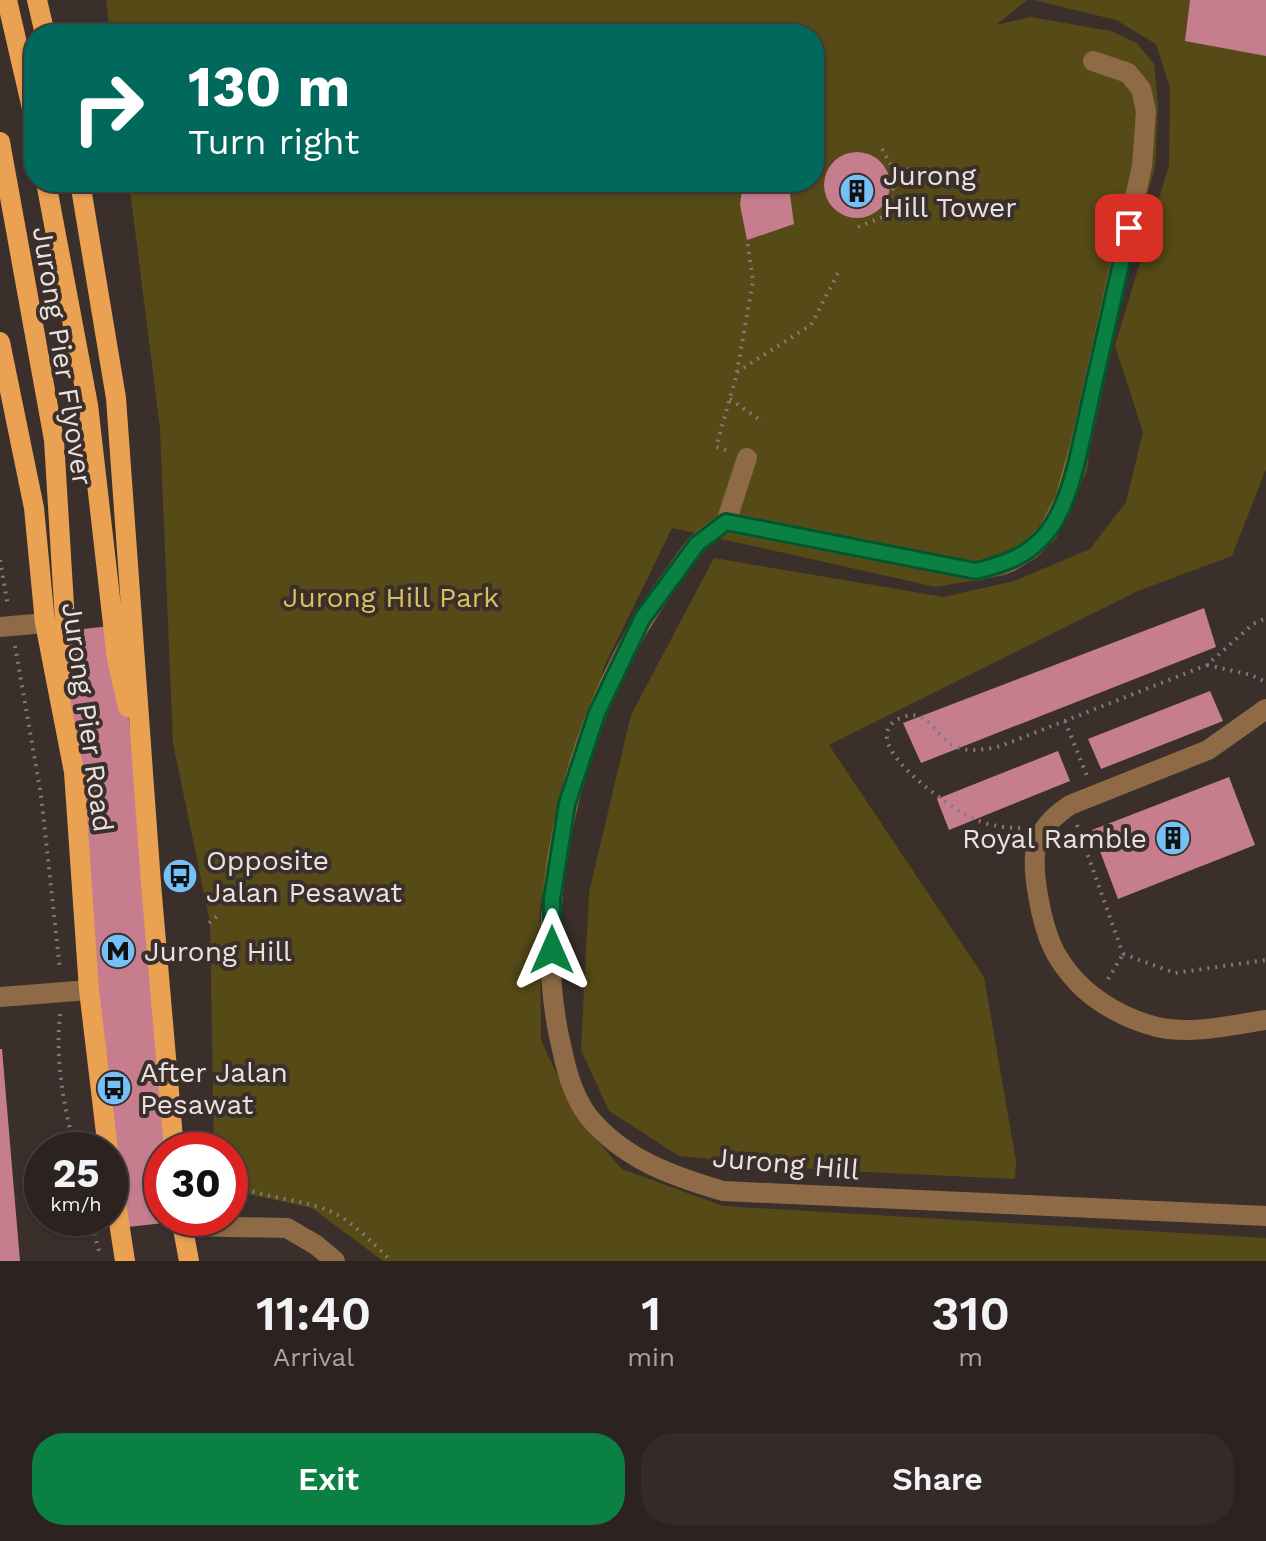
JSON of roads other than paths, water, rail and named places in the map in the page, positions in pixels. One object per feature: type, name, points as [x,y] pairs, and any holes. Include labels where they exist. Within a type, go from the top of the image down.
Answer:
[{"type":"main road","points":[[7,0],[24,74]]},
{"type":"main road","points":[[37,0],[43,24]]},
{"type":"main road","name":"Jurong Pier Flyover","points":[[0,142],[54,440],[74,772]]},
{"type":"main road","name":"Jurong Pier Flyover","points":[[48,192],[88,405],[117,659],[142,769]]},
{"type":"main road","points":[[82,192],[116,398],[142,769]]},
{"type":"main road","name":"Jurong Pier Road","points":[[0,342],[34,508],[45,623],[74,772],[89,990],[106,1132]]},
{"type":"main road","name":"Jurong Pier Road","points":[[142,769],[172,1132]]},
{"type":"main road","points":[[121,1236],[125,1261]]},
{"type":"main road","points":[[185,1236],[189,1261]]},
{"type":"street","points":[[747,458],[726,522],[976,571],[1010,562],[1031,549],[1048,532],[1065,499],[1081,442],[1142,166],[1146,111],[1141,89],[1128,73],[1093,61]]},
{"type":"street","name":"Jurong Hill","points":[[726,522],[697,544],[642,619],[597,713],[567,804],[552,899],[552,1001],[566,1071],[586,1113],[607,1137],[639,1160],[673,1176],[723,1191],[1266,1216]]},
{"type":"street","points":[[6,627],[45,623]]},
{"type":"street","points":[[1266,709],[1208,750],[1093,793],[1055,815],[1043,829],[1035,864],[1041,905],[1053,948],[1077,983],[1112,1009],[1158,1027],[1203,1029],[1266,1020]]},
{"type":"street","points":[[0,997],[89,990]]},
{"type":"street","points":[[248,1226],[287,1228],[316,1245],[335,1261]]},
{"type":"place","name":"Jurong Hill Tower","points":[[857,191]]},
{"type":"place","name":"Royal Ramble","points":[[1173,838]]},
{"type":"place","name":"Opposite Jalan Pesawat","points":[[180,876]]},
{"type":"place","name":"Jurong Hill","points":[[118,951]]},
{"type":"place","name":"After Jalan Pesawat","points":[[114,1088]]},
{"type":"park label","name":"Jurong Hill Park","points":[[391,597]]}]
